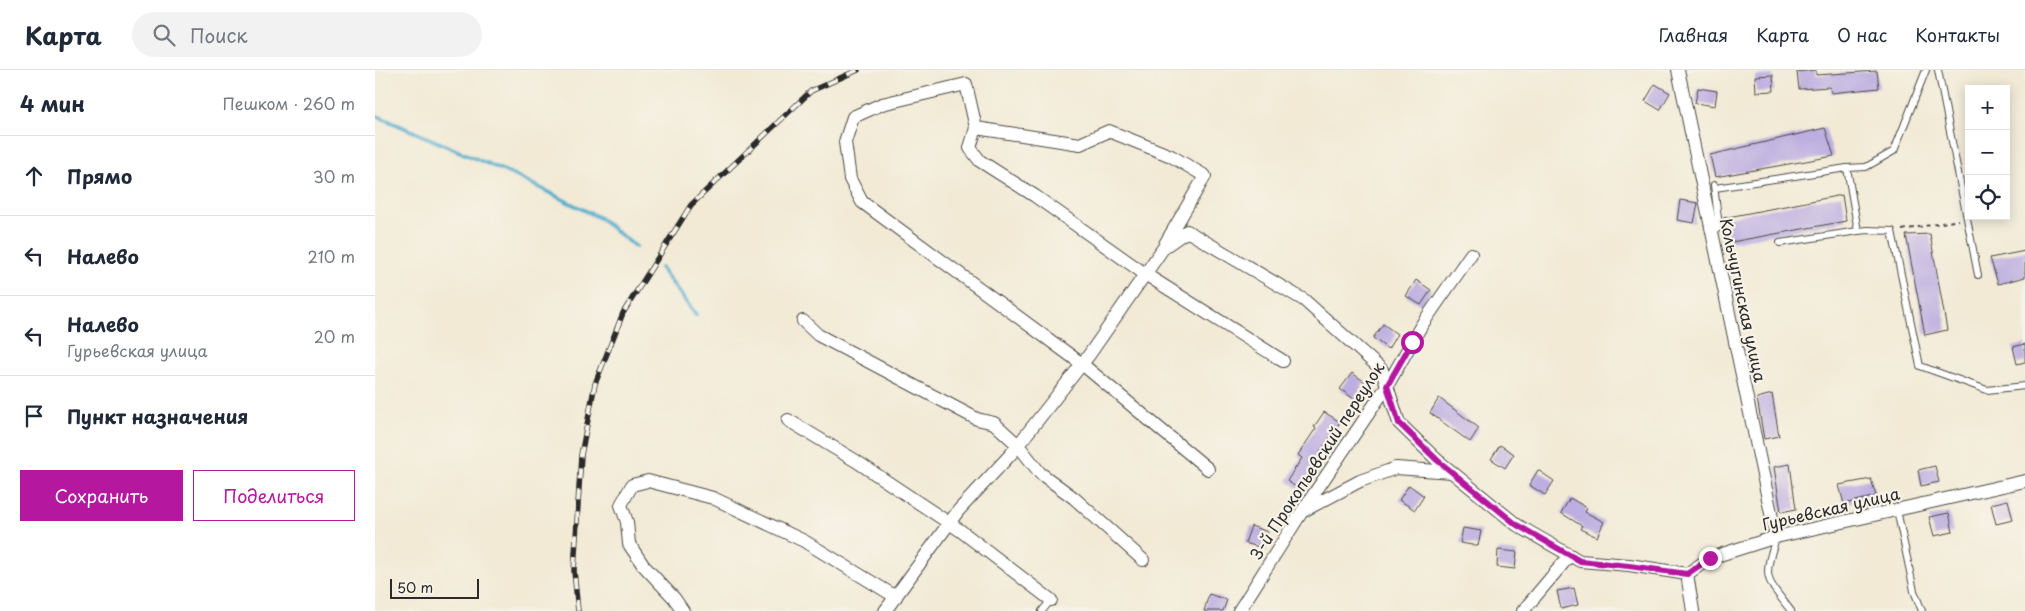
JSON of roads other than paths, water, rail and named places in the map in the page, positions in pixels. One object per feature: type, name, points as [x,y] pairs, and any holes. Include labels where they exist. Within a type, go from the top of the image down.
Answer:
[{"type":"street","name":"Кольчугинская улица","points":[[1678,70],[1776,537]]},
{"type":"street","points":[[1208,469],[1082,364],[862,202],[850,179],[845,142],[853,117],[882,104],[966,84],[976,128],[970,148],[980,161],[1035,196],[1145,274],[1283,361]]},
{"type":"street","points":[[885,611],[958,511],[1018,445],[1082,364],[1164,247],[1205,176],[1171,156],[1109,131],[1080,144],[976,128]]},
{"type":"street","points":[[1164,247],[1187,231],[1304,300],[1382,370],[1399,423],[1451,472],[1517,525],[1580,561],[1687,574],[1693,611]]},
{"type":"street","name":"3-й Прокопьевский переулок","points":[[1239,611],[1301,512],[1387,386],[1421,326],[1471,254]]},
{"type":"street","points":[[803,321],[817,335],[977,419],[994,423],[1018,445],[1040,474],[1074,498],[1143,560]]},
{"type":"street","points":[[788,420],[856,461],[961,531],[1051,600]]},
{"type":"street","points":[[1301,512],[1360,481],[1396,468],[1451,472]]},
{"type":"street","points":[[683,611],[674,598],[643,565],[629,544],[627,522],[621,505],[631,485],[648,481],[713,498],[804,541],[896,597]]},
{"type":"street","name":"Гурьевская улица","points":[[1687,574],[1710,558],[1776,537],[2025,482]]},
{"type":"street","points":[[1523,611],[1570,555]]},
{"type":"lane","points":[[1712,234],[1719,227],[1714,187],[1866,167],[1895,151],[1927,70]]},
{"type":"lane","points":[[1938,70],[1978,275]]},
{"type":"lane","points":[[1847,168],[1858,231]]},
{"type":"lane","points":[[1780,243],[1867,230],[1892,231],[1920,366],[1987,390],[2025,386]]},
{"type":"lane","points":[[1897,510],[1914,591],[1922,611]]},
{"type":"lane","points":[[1776,537],[1767,565],[1769,582],[1791,611]]},
{"type":"lane","points":[[1042,611],[1051,600]]},
{"type":"waterway","points":[[375,115],[516,176],[598,217],[636,247]]},
{"type":"waterway","points":[[661,268],[696,315]]},
{"type":"railway","points":[[578,611],[574,571],[581,455],[595,384],[623,313],[691,205],[811,91],[858,70]]}]
